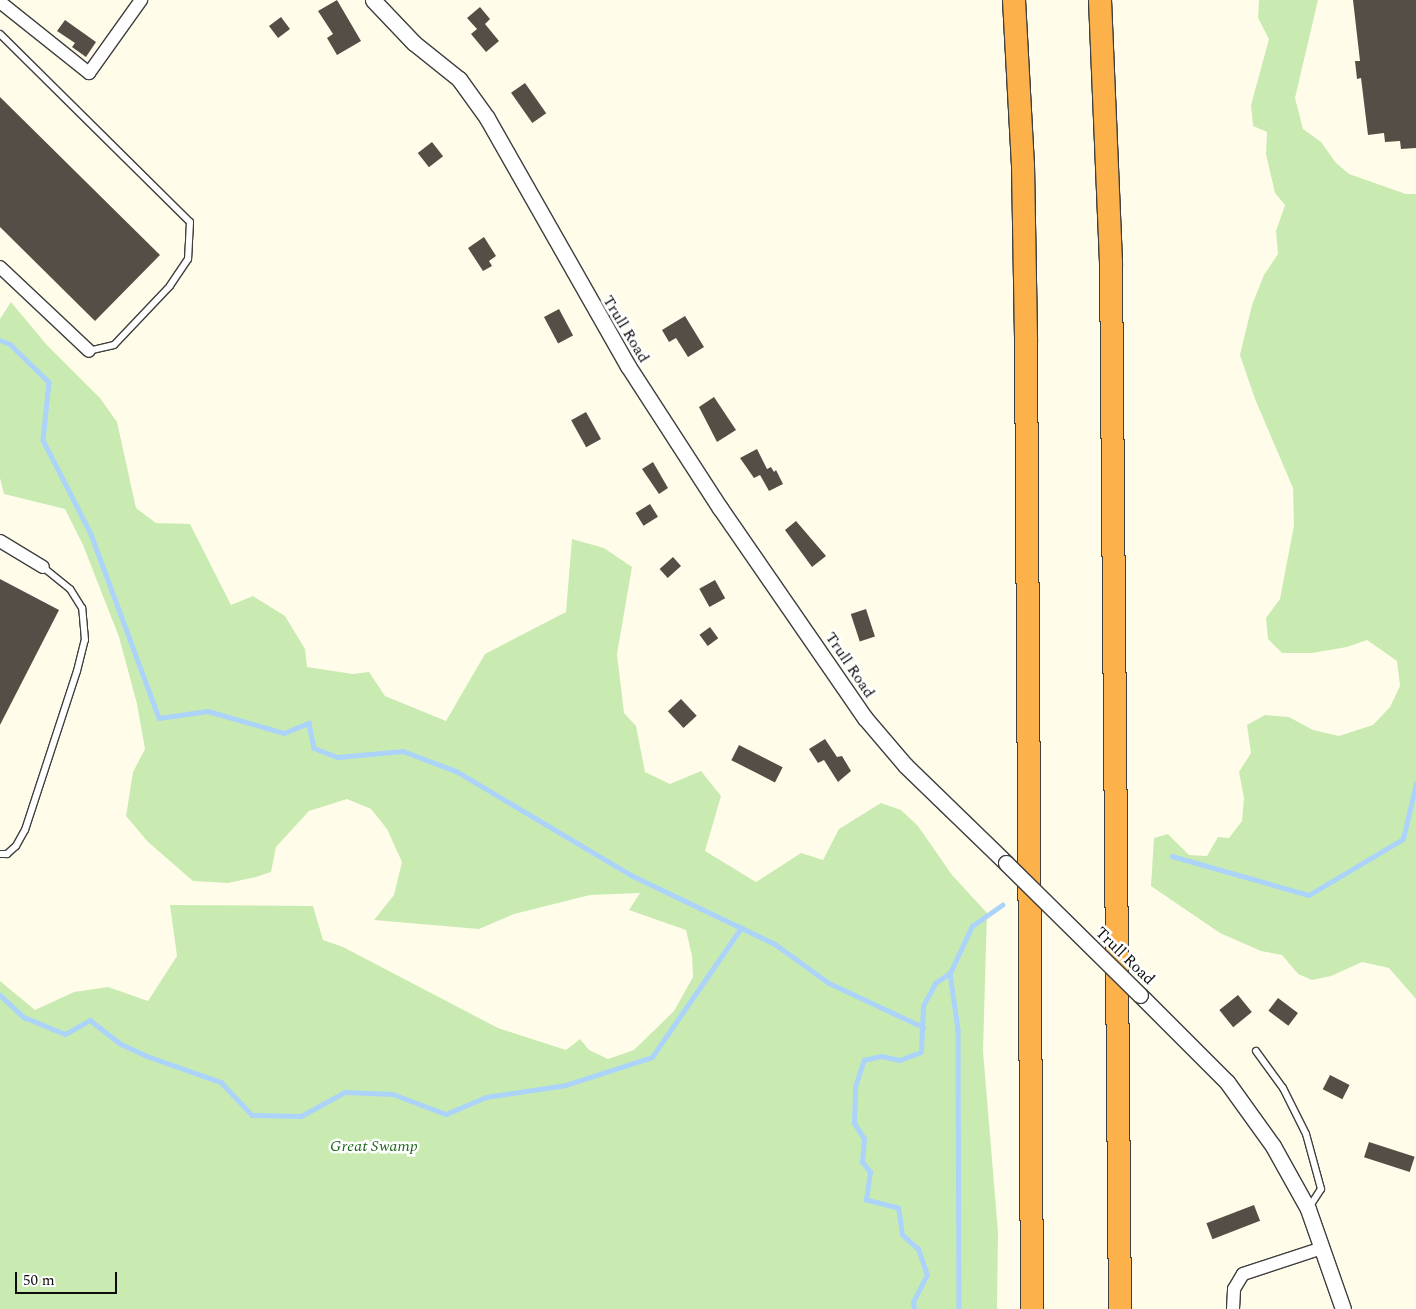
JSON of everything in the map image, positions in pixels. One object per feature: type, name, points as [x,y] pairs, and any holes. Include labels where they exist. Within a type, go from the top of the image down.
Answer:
[{"type":"highway","points":[[1008,0],[1019,80]]},
{"type":"highway","points":[[1014,0],[1019,80],[1026,342],[1032,1309]]},
{"type":"highway","points":[[1100,0],[1111,262],[1120,1309]]},
{"type":"street","points":[[0,2],[89,73],[141,0]]},
{"type":"street","name":"Trull Road","points":[[372,0],[414,42],[459,79],[487,118],[628,366],[720,508],[865,718],[905,765],[1140,995],[1245,1105],[1283,1162],[1308,1209],[1342,1309]]},
{"type":"street","points":[[0,267],[89,351]]},
{"type":"street","points":[[0,541],[43,568]]},
{"type":"street","points":[[1233,1309],[1232,1294],[1243,1274],[1322,1248]]},
{"type":"lane","points":[[0,34],[190,222],[188,259],[170,286],[114,345],[89,351]]},
{"type":"lane","points":[[0,854],[7,854],[16,846],[25,830],[77,671],[85,640],[82,608],[70,589],[43,568]]},
{"type":"lane","points":[[1256,1051],[1283,1088],[1306,1134],[1315,1161],[1321,1189],[1308,1209]]},
{"type":"green space","points":[[1259,0],[1318,0],[1295,98],[1303,129],[1321,142],[1336,163],[1349,174],[1406,194],[1416,194],[1416,999],[1389,968],[1362,962],[1331,976],[1312,980],[1298,974],[1282,955],[1261,951],[1220,933],[1151,886],[1154,838],[1168,834],[1189,855],[1207,856],[1218,837],[1229,838],[1242,821],[1244,798],[1239,772],[1251,753],[1247,725],[1265,715],[1289,717],[1313,730],[1339,736],[1373,725],[1390,707],[1400,686],[1397,661],[1367,640],[1347,647],[1312,653],[1282,653],[1268,639],[1266,618],[1280,599],[1294,525],[1293,488],[1255,399],[1240,355],[1252,305],[1264,275],[1278,254],[1276,231],[1285,205],[1275,193],[1266,154],[1267,132],[1253,126],[1251,105],[1269,39],[1258,18]]},
{"type":"green space","name":"Great Swamp","points":[[11,302],[46,344],[100,398],[117,422],[136,508],[156,523],[190,524],[231,605],[253,596],[285,616],[305,649],[307,667],[353,674],[369,672],[385,696],[446,721],[485,654],[566,612],[572,539],[604,548],[632,567],[617,654],[624,713],[636,726],[645,772],[670,784],[701,771],[721,796],[705,851],[756,882],[801,853],[823,860],[839,829],[881,803],[901,810],[918,826],[952,875],[987,913],[983,1051],[998,1232],[997,1309],[0,1309],[0,981],[35,1010],[74,992],[108,987],[148,1001],[177,956],[170,905],[313,906],[323,940],[343,947],[498,1028],[566,1050],[580,1039],[589,1050],[608,1059],[634,1050],[674,1011],[693,977],[692,956],[686,930],[629,910],[640,893],[590,895],[514,914],[479,929],[374,920],[394,895],[402,862],[387,829],[371,809],[347,799],[309,811],[276,847],[271,872],[256,877],[228,883],[193,881],[148,842],[126,816],[133,772],[145,749],[137,704],[119,637],[83,545],[65,509],[4,494],[0,478],[0,319]]},
{"type":"building","points":[[337,0],[361,41],[337,55],[327,38],[333,34],[318,11]]},
{"type":"building","points":[[1353,0],[1416,0],[1416,148],[1401,149],[1400,141],[1385,142],[1384,133],[1368,135],[1361,78],[1357,79],[1355,61],[1360,61]]},
{"type":"building","points":[[480,7],[490,19],[485,24],[499,41],[486,52],[471,34],[477,29],[467,18]]},
{"type":"building","points":[[281,17],[290,29],[278,38],[269,26]]},
{"type":"building","points":[[65,20],[96,42],[86,57],[72,47],[75,43],[57,31]]},
{"type":"building","points":[[525,83],[546,113],[532,123],[511,93]]},
{"type":"building","points":[[0,97],[160,255],[95,321],[0,227]]},
{"type":"building","points":[[432,142],[443,156],[429,167],[418,153]]},
{"type":"building","points":[[484,237],[496,256],[489,261],[492,266],[483,271],[468,248]]},
{"type":"building","points":[[559,309],[573,335],[558,343],[544,317]]},
{"type":"building","points":[[685,316],[704,347],[688,357],[676,338],[669,342],[662,330]]},
{"type":"building","points":[[714,397],[736,430],[717,442],[699,407]]},
{"type":"building","points":[[586,412],[601,439],[586,447],[571,420]]},
{"type":"building","points":[[757,449],[767,469],[771,467],[774,472],[776,470],[783,484],[769,491],[760,475],[754,478],[740,458]]},
{"type":"building","points":[[653,462],[668,488],[659,494],[642,469]]},
{"type":"building","points":[[650,504],[658,517],[644,526],[636,513]]},
{"type":"building","points":[[796,521],[826,556],[812,567],[785,530]]},
{"type":"building","points":[[673,557],[681,566],[668,578],[660,569]]},
{"type":"building","points":[[0,579],[59,610],[0,725]]},
{"type":"building","points":[[715,580],[725,598],[709,607],[699,589]]},
{"type":"building","points":[[866,609],[875,637],[860,642],[851,614]]},
{"type":"building","points":[[710,627],[718,638],[708,646],[699,635]]},
{"type":"building","points":[[681,699],[697,716],[684,728],[668,711]]},
{"type":"building","points":[[825,739],[837,757],[842,756],[851,771],[838,782],[824,760],[818,763],[809,749]]},
{"type":"building","points":[[739,745],[783,767],[775,782],[731,760]]},
{"type":"building","points":[[1238,995],[1252,1012],[1233,1027],[1219,1010]]},
{"type":"building","points":[[1278,998],[1298,1013],[1288,1026],[1268,1011]]},
{"type":"building","points":[[1330,1075],[1350,1085],[1342,1099],[1323,1089]]},
{"type":"building","points":[[1369,1142],[1415,1157],[1410,1172],[1364,1157]]},
{"type":"building","points":[[1254,1205],[1260,1221],[1212,1239],[1206,1223]]},
{"type":"waterway","points":[[0,340],[10,344],[49,382],[43,440],[91,534],[159,718],[208,711],[284,733],[309,723],[314,748],[338,757],[403,751],[456,771],[631,875],[775,944],[829,983],[923,1027]]},
{"type":"waterway","points":[[1172,856],[1309,895],[1403,839],[1416,783]]},
{"type":"waterway","points":[[914,1309],[913,1302],[927,1275],[918,1249],[902,1235],[898,1208],[866,1200],[870,1172],[862,1162],[864,1139],[854,1123],[855,1087],[864,1060],[881,1056],[900,1060],[921,1052],[923,1006],[935,983],[950,973],[972,926],[1002,905]]},
{"type":"waterway","points":[[0,995],[24,1017],[65,1034],[90,1020],[119,1043],[147,1056],[221,1082],[252,1115],[301,1116],[345,1092],[393,1094],[446,1114],[486,1097],[566,1085],[652,1057],[741,928]]},
{"type":"waterway","points":[[950,973],[958,1029],[959,1309]]}]
